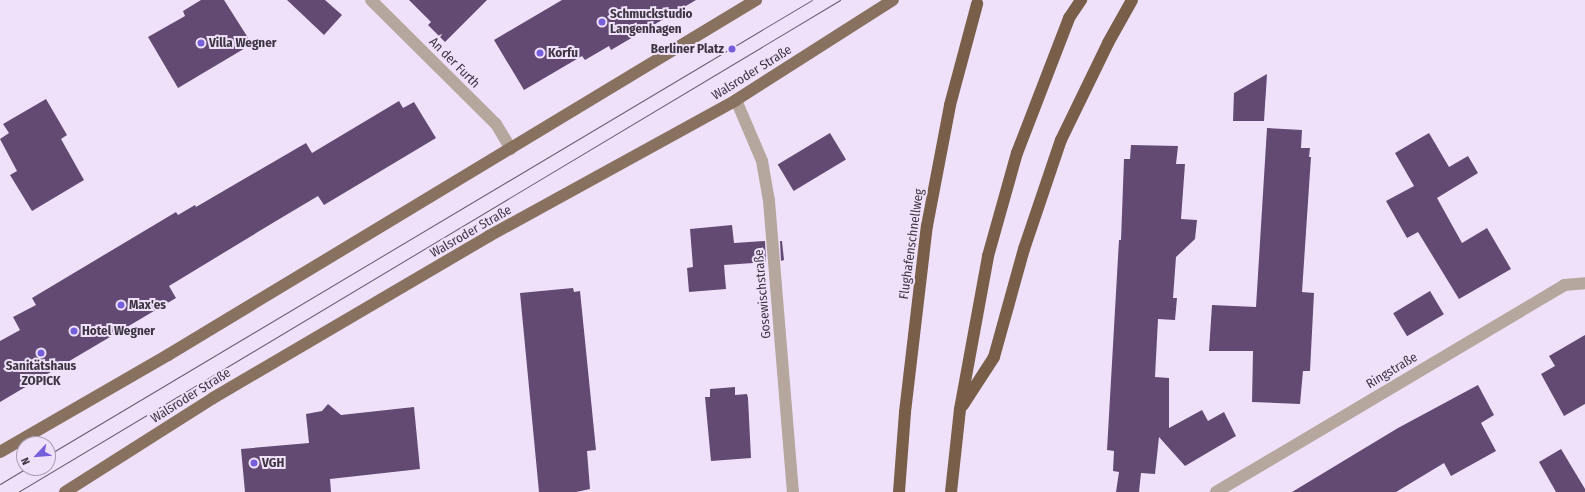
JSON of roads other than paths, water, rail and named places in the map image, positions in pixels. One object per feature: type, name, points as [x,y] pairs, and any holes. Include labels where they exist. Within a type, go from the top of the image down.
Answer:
[{"type":"highway","points":[[951,492],[960,409],[988,256],[1017,153],[1069,18],[1081,0]]},
{"type":"highway","points":[[960,409],[994,357],[1024,249],[1061,140],[1108,43],[1132,0]]},
{"type":"highway","name":"Flughafenschnellweg","points":[[899,492],[905,412],[927,226],[950,105],[977,4]]},
{"type":"main road","points":[[0,452],[174,351],[756,0]]},
{"type":"main road","name":"Walsroder Straße","points":[[65,492],[213,398],[475,244],[736,100],[893,0]]},
{"type":"street","name":"An der Furth","points":[[371,0],[496,124],[511,149]]},
{"type":"street","name":"Gosewischstraße","points":[[736,100],[762,161],[769,201],[793,492]]},
{"type":"street","name":"Ringstraße","points":[[1216,492],[1564,285],[1585,283]]},
{"type":"tram line","points":[[56,450],[812,0]]},
{"type":"tram line","points":[[18,492],[840,0]]},
{"type":"tram line","points":[[0,484],[16,475]]},
{"type":"place","name":"Schmuckstudio Langenhagen","points":[[602,22]]},
{"type":"place","name":"Villa Wegner","points":[[201,43]]},
{"type":"place","name":"Berliner Platz","points":[[732,49]]},
{"type":"place","name":"Korfu","points":[[540,53]]},
{"type":"place","name":"Max'es","points":[[121,305]]},
{"type":"place","name":"Hotel Wegner","points":[[74,331]]},
{"type":"place","name":"Sanitätshaus ZOPICK","points":[[41,353]]},
{"type":"place","name":"VGH","points":[[254,463]]}]
